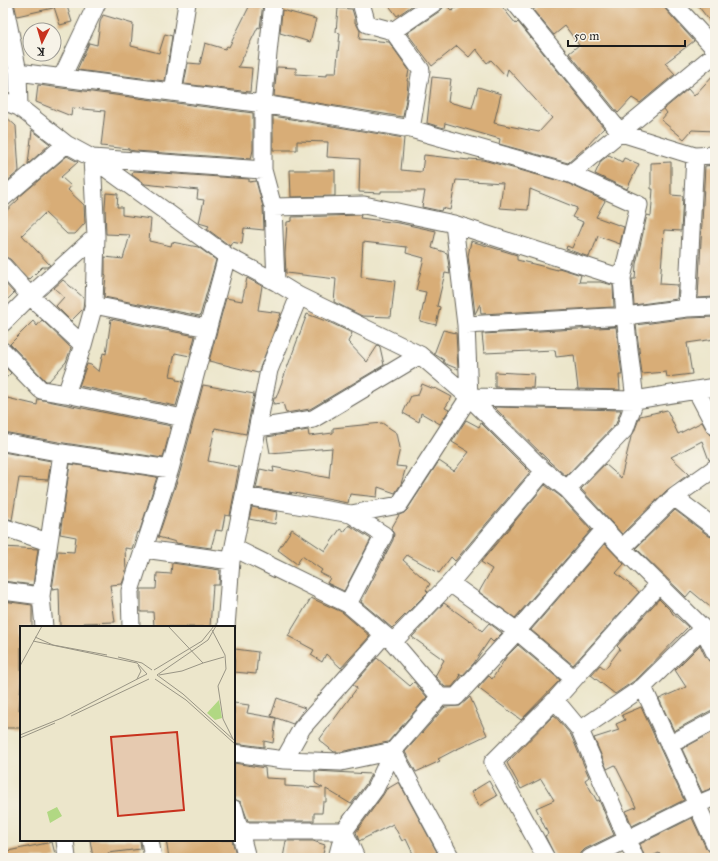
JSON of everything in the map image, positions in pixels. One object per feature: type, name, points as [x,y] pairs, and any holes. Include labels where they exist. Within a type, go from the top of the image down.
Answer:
[{"type":"street","points":[[4,3],[18,72],[19,107]]},
{"type":"street","points":[[62,77],[97,3]]},
{"type":"street","points":[[173,92],[187,3]]},
{"type":"street","points":[[272,3],[263,104],[263,170],[273,207],[276,282]]},
{"type":"street","points":[[361,3],[367,24],[393,31],[420,70],[411,129]]},
{"type":"street","points":[[393,31],[434,3]]},
{"type":"street","points":[[515,3],[621,133],[695,156],[715,155]]},
{"type":"street","points":[[673,3],[715,49]]},
{"type":"street","points":[[570,174],[715,54]]},
{"type":"street","points":[[18,72],[263,104],[411,129],[570,174],[639,205],[622,278],[635,400],[625,429],[567,489]]},
{"type":"street","points":[[3,101],[19,107],[66,144],[92,158],[227,256],[299,296],[420,355],[468,397],[544,471],[567,489],[604,530],[703,628],[715,653]]},
{"type":"street","points":[[3,198],[66,144]]},
{"type":"street","points":[[687,308],[695,156]]},
{"type":"street","points":[[92,158],[263,170]]},
{"type":"street","points":[[66,394],[83,345],[94,305],[96,236],[92,158]]},
{"type":"street","points":[[273,207],[364,205],[454,224],[622,278]]},
{"type":"street","points":[[244,496],[351,514],[400,505],[468,397],[466,325],[454,224]]},
{"type":"street","points":[[3,323],[30,296],[96,236]]},
{"type":"street","points":[[131,626],[130,591],[170,469],[227,256]]},
{"type":"street","points":[[3,266],[30,296],[83,345]]},
{"type":"street","points":[[226,626],[233,554],[270,370],[299,296]]},
{"type":"street","points":[[94,305],[207,328]]},
{"type":"street","points":[[466,325],[625,316],[687,308],[715,307]]},
{"type":"street","points":[[3,351],[41,390],[183,418]]},
{"type":"street","points":[[258,428],[313,419],[420,355]]},
{"type":"street","points":[[468,397],[635,400],[715,386]]},
{"type":"street","points":[[696,390],[715,426]]},
{"type":"street","points":[[3,442],[62,453],[170,469]]},
{"type":"street","points":[[44,626],[41,596],[62,453]]},
{"type":"street","points":[[622,548],[674,497],[715,468]]},
{"type":"street","points":[[284,760],[302,728],[388,638],[450,583],[544,471]]},
{"type":"street","points":[[674,497],[715,528]]},
{"type":"street","points":[[348,604],[384,535],[351,514]]},
{"type":"street","points":[[3,527],[48,542]]},
{"type":"street","points":[[144,549],[233,554],[348,604],[388,638],[440,697],[456,697],[517,631],[604,530]]},
{"type":"street","points":[[450,583],[517,631],[574,678]]},
{"type":"street","points":[[546,858],[493,762],[555,700],[659,584]]},
{"type":"street","points":[[3,591],[41,596]]},
{"type":"street","points":[[580,730],[643,686],[703,628]]},
{"type":"street","points":[[643,686],[715,844]]},
{"type":"street","points":[[337,858],[344,831],[375,789],[393,751],[440,697]]},
{"type":"street","points":[[555,700],[580,730],[635,858]]},
{"type":"street","points":[[669,745],[715,720]]},
{"type":"street","points":[[235,753],[284,760],[341,762],[393,751]]},
{"type":"street","points":[[393,751],[451,858]]},
{"type":"street","points":[[590,858],[715,797]]},
{"type":"street","points":[[235,813],[247,858]]},
{"type":"street","points":[[240,831],[344,831]]},
{"type":"street","points":[[344,831],[356,858]]},
{"type":"street","points":[[65,841],[67,858]]},
{"type":"street","points":[[150,841],[152,858]]},
{"type":"building","points":[[14,3],[66,3],[72,22],[62,24],[62,22],[59,22],[53,4],[53,8],[17,16]]},
{"type":"building","points":[[251,3],[263,3],[260,28],[258,27],[238,67],[252,68],[250,92],[184,84],[188,63],[200,64],[205,43],[225,49],[227,46],[229,47]]},
{"type":"building","points":[[387,3],[416,3],[397,16]]},
{"type":"building","points":[[444,3],[452,11],[462,3],[499,3],[516,24],[518,22],[604,128],[568,163],[499,144],[500,139],[445,123],[444,128],[427,123],[432,77],[451,79],[448,102],[472,108],[478,87],[501,94],[494,123],[539,132],[552,118],[508,69],[506,76],[491,60],[487,63],[476,49],[469,57],[457,46],[432,66],[407,33],[440,11],[443,8]]},
{"type":"building","points":[[542,3],[663,3],[666,10],[694,41],[665,63],[675,74],[640,103],[632,98],[618,113],[569,53],[579,45],[565,26],[554,35],[533,10]]},
{"type":"building","points":[[696,3],[715,3],[715,28]]},
{"type":"building","points":[[338,8],[352,9],[355,23],[360,31],[359,39],[389,42],[409,70],[403,117],[274,96],[277,67],[296,68],[296,74],[327,76],[327,73],[336,73],[340,33],[336,32]]},
{"type":"building","points":[[282,10],[316,19],[310,42],[280,33]]},
{"type":"building","points":[[103,15],[133,24],[131,46],[159,53],[165,34],[172,36],[165,81],[77,70],[89,43],[97,45],[100,22]]},
{"type":"building","points":[[715,73],[715,131],[692,130],[684,139],[661,120],[667,113],[664,109],[688,89],[694,96]]},
{"type":"building","points":[[38,85],[253,113],[253,150],[251,159],[135,151],[101,146],[105,111],[72,108],[71,116],[36,102]]},
{"type":"building","points":[[3,114],[16,126],[19,171],[4,184],[3,182]]},
{"type":"building","points":[[273,116],[404,138],[401,170],[422,172],[424,155],[483,160],[567,183],[605,201],[596,217],[624,227],[620,244],[598,236],[589,257],[566,249],[567,246],[572,248],[583,222],[572,217],[577,208],[530,189],[528,210],[500,208],[503,183],[456,180],[450,210],[442,208],[441,211],[422,207],[425,191],[381,191],[381,193],[359,192],[360,159],[327,157],[328,142],[297,141],[297,150],[273,150]]},
{"type":"building","points":[[32,130],[50,144],[28,164]]},
{"type":"building","points":[[609,155],[622,162],[624,158],[639,164],[627,189],[595,174],[601,161]]},
{"type":"building","points":[[67,156],[78,162],[61,177],[71,186],[68,190],[84,205],[85,223],[75,234],[67,234],[45,213],[22,235],[50,265],[47,267],[42,267],[29,280],[10,259],[3,256],[3,214],[19,199],[18,198]]},
{"type":"building","points":[[671,162],[671,195],[683,196],[681,231],[664,230],[660,284],[678,285],[677,299],[634,305],[632,279],[635,279],[636,264],[647,215],[651,216],[653,189],[651,189],[651,163]]},
{"type":"building","points":[[715,165],[715,297],[698,298],[705,166]]},
{"type":"building","points":[[290,170],[335,170],[335,196],[291,197]]},
{"type":"building","points":[[133,171],[249,179],[249,182],[256,181],[263,207],[264,230],[244,228],[242,244],[232,242],[230,246],[207,229],[209,226],[199,223],[204,200],[197,199],[198,190],[145,184],[132,175]]},
{"type":"building","points":[[106,193],[118,194],[117,207],[122,207],[122,215],[151,219],[149,241],[171,246],[172,242],[198,247],[216,260],[200,316],[104,297],[106,276],[105,257],[123,259],[130,235],[106,234]]},
{"type":"building","points":[[361,215],[360,218],[399,223],[436,231],[432,248],[447,253],[450,274],[445,273],[437,306],[440,307],[436,325],[420,321],[426,292],[416,290],[424,258],[406,253],[407,247],[363,242],[361,277],[395,281],[391,317],[362,316],[334,302],[336,279],[286,273],[285,254],[287,222],[292,221],[292,217]]},
{"type":"building","points":[[471,241],[517,255],[517,260],[558,270],[559,268],[581,275],[579,282],[600,282],[613,285],[614,307],[481,314],[480,304],[475,314],[468,256]]},
{"type":"building","points":[[247,278],[262,286],[258,310],[281,313],[258,373],[209,361],[226,298],[242,301]]},
{"type":"building","points":[[63,280],[84,298],[83,309],[71,321],[56,306],[64,297],[54,288]]},
{"type":"building","points":[[3,281],[14,293],[3,304]]},
{"type":"building","points":[[307,314],[352,333],[348,342],[367,362],[378,345],[380,347],[384,365],[310,409],[286,413],[283,403],[273,404],[274,398],[276,398]]},
{"type":"building","points":[[715,317],[715,339],[687,343],[692,374],[667,377],[666,372],[642,374],[636,325],[688,318]]},
{"type":"building","points":[[111,319],[195,336],[190,356],[175,353],[170,376],[176,377],[176,380],[183,381],[176,406],[79,386],[87,364],[91,365],[99,372],[103,353],[106,354]]},
{"type":"building","points":[[42,320],[71,348],[66,362],[49,381],[46,381],[10,344],[33,321],[37,326]]},
{"type":"building","points":[[616,327],[622,375],[619,375],[620,390],[578,389],[574,355],[556,357],[555,350],[484,353],[482,334]]},
{"type":"building","points":[[443,330],[456,333],[458,369],[446,364],[443,362],[444,360],[434,354]]},
{"type":"building","points":[[3,365],[11,373],[3,381]]},
{"type":"building","points":[[495,372],[534,374],[533,388],[495,387]]},
{"type":"building","points":[[422,384],[434,389],[435,388],[452,397],[445,408],[449,410],[440,424],[421,413],[419,422],[403,413],[411,396],[418,395]]},
{"type":"building","points":[[203,385],[254,394],[246,434],[215,428],[208,461],[239,467],[230,516],[225,515],[222,531],[216,530],[211,548],[176,543],[158,537],[180,472]]},
{"type":"building","points":[[3,397],[37,405],[38,399],[171,426],[163,458],[3,432]]},
{"type":"building","points":[[494,407],[621,410],[616,424],[566,476]]},
{"type":"building","points":[[667,410],[678,434],[702,422],[709,434],[715,436],[715,458],[709,460],[702,441],[671,457],[689,474],[667,490],[622,534],[581,489],[605,464],[621,478],[631,437],[640,416]]},
{"type":"building","points":[[466,420],[479,427],[481,423],[530,472],[455,561],[451,557],[439,573],[407,555],[403,560],[430,584],[426,590],[428,592],[392,628],[361,602],[393,540],[394,534],[391,529],[399,515],[407,510],[439,461],[454,471],[469,452],[452,442]]},
{"type":"building","points":[[382,423],[397,433],[400,448],[396,466],[406,467],[401,484],[395,493],[378,487],[377,497],[350,494],[348,503],[289,492],[292,494],[256,488],[260,469],[274,472],[273,467],[329,478],[332,448],[270,453],[267,437],[308,430],[309,436],[333,433],[333,428]]},
{"type":"building","points":[[3,452],[51,461],[48,480],[19,478],[12,520],[3,517]]},
{"type":"building","points":[[70,464],[157,477],[139,533],[137,532],[132,549],[125,548],[126,573],[122,584],[110,585],[115,622],[84,623],[84,626],[60,626],[59,588],[52,589],[58,551],[74,552],[76,537],[60,534]]},
{"type":"building","points":[[545,485],[560,496],[591,530],[515,618],[479,592],[492,569],[481,562]]},
{"type":"building","points":[[252,507],[277,512],[275,524],[249,519]]},
{"type":"building","points":[[675,510],[709,536],[715,538],[715,611],[691,591],[686,597],[636,548]]},
{"type":"building","points":[[349,525],[371,539],[344,591],[327,583],[330,578],[320,573],[322,570],[302,556],[297,564],[278,550],[292,529],[325,551],[340,529],[344,532]]},
{"type":"building","points":[[605,544],[624,564],[616,573],[639,592],[573,665],[531,630]]},
{"type":"building","points":[[3,547],[38,549],[33,585],[3,581]]},
{"type":"building","points":[[172,563],[220,570],[219,585],[213,585],[210,626],[154,626],[153,612],[141,612],[141,589],[156,589],[157,573],[171,574]]},
{"type":"building","points":[[311,598],[342,612],[370,636],[341,668],[326,654],[322,662],[311,655],[314,650],[288,636]]},
{"type":"building","points":[[659,599],[688,627],[637,679],[615,694],[591,675],[600,665],[605,669],[620,649],[617,646]]},
{"type":"building","points":[[3,601],[32,605],[32,626],[20,626],[20,728],[3,728]]},
{"type":"building","points":[[444,603],[469,621],[470,620],[482,631],[489,623],[502,633],[493,642],[490,639],[474,663],[462,676],[459,674],[460,677],[452,687],[445,687],[435,676],[444,660],[412,637]]},
{"type":"building","points":[[518,645],[560,680],[521,720],[478,688],[489,676],[492,679],[507,656]]},
{"type":"building","points":[[700,645],[706,658],[715,664],[715,710],[710,711],[674,731],[659,699],[686,687],[675,670]]},
{"type":"building","points":[[235,649],[258,652],[256,674],[235,672]]},
{"type":"building","points":[[377,658],[410,686],[414,682],[427,697],[388,742],[334,752],[319,740],[357,688],[353,685]]},
{"type":"building","points":[[470,697],[487,735],[455,750],[438,759],[440,761],[416,772],[405,752],[445,707],[460,706]]},
{"type":"building","points":[[277,698],[305,708],[293,724],[271,716]]},
{"type":"building","points":[[235,703],[249,705],[247,713],[276,718],[273,743],[264,741],[264,747],[235,743]]},
{"type":"building","points":[[641,707],[684,800],[632,826],[626,811],[636,807],[615,765],[607,769],[594,738],[619,730],[616,724],[625,720],[622,715]]},
{"type":"building","points":[[554,715],[571,735],[589,777],[585,780],[597,801],[599,800],[614,835],[585,849],[581,853],[580,858],[556,858],[545,836],[548,834],[536,808],[554,800],[541,779],[521,789],[507,763]]},
{"type":"building","points":[[715,731],[715,787],[702,792],[682,749]]},
{"type":"building","points":[[235,763],[265,768],[266,778],[285,779],[285,786],[323,788],[315,783],[315,771],[371,774],[366,784],[351,804],[326,789],[326,802],[323,802],[322,813],[314,813],[314,821],[248,821],[241,802],[235,799]]},
{"type":"building","points":[[489,781],[497,796],[479,806],[471,792]]},
{"type":"building","points":[[399,782],[437,852],[426,858],[415,858],[406,839],[402,841],[393,824],[359,841],[356,832],[387,788]]},
{"type":"building","points":[[692,818],[706,848],[714,854],[715,858],[661,858],[659,853],[645,858],[640,844]]},
{"type":"building","points":[[90,841],[140,841],[141,849],[108,853],[109,858],[93,858]]},
{"type":"building","points":[[166,841],[232,841],[237,858],[169,858]]},
{"type":"building","points":[[286,841],[313,841],[325,845],[322,858],[283,858]]},
{"type":"building","points":[[52,842],[56,858],[3,858],[3,852]]}]
